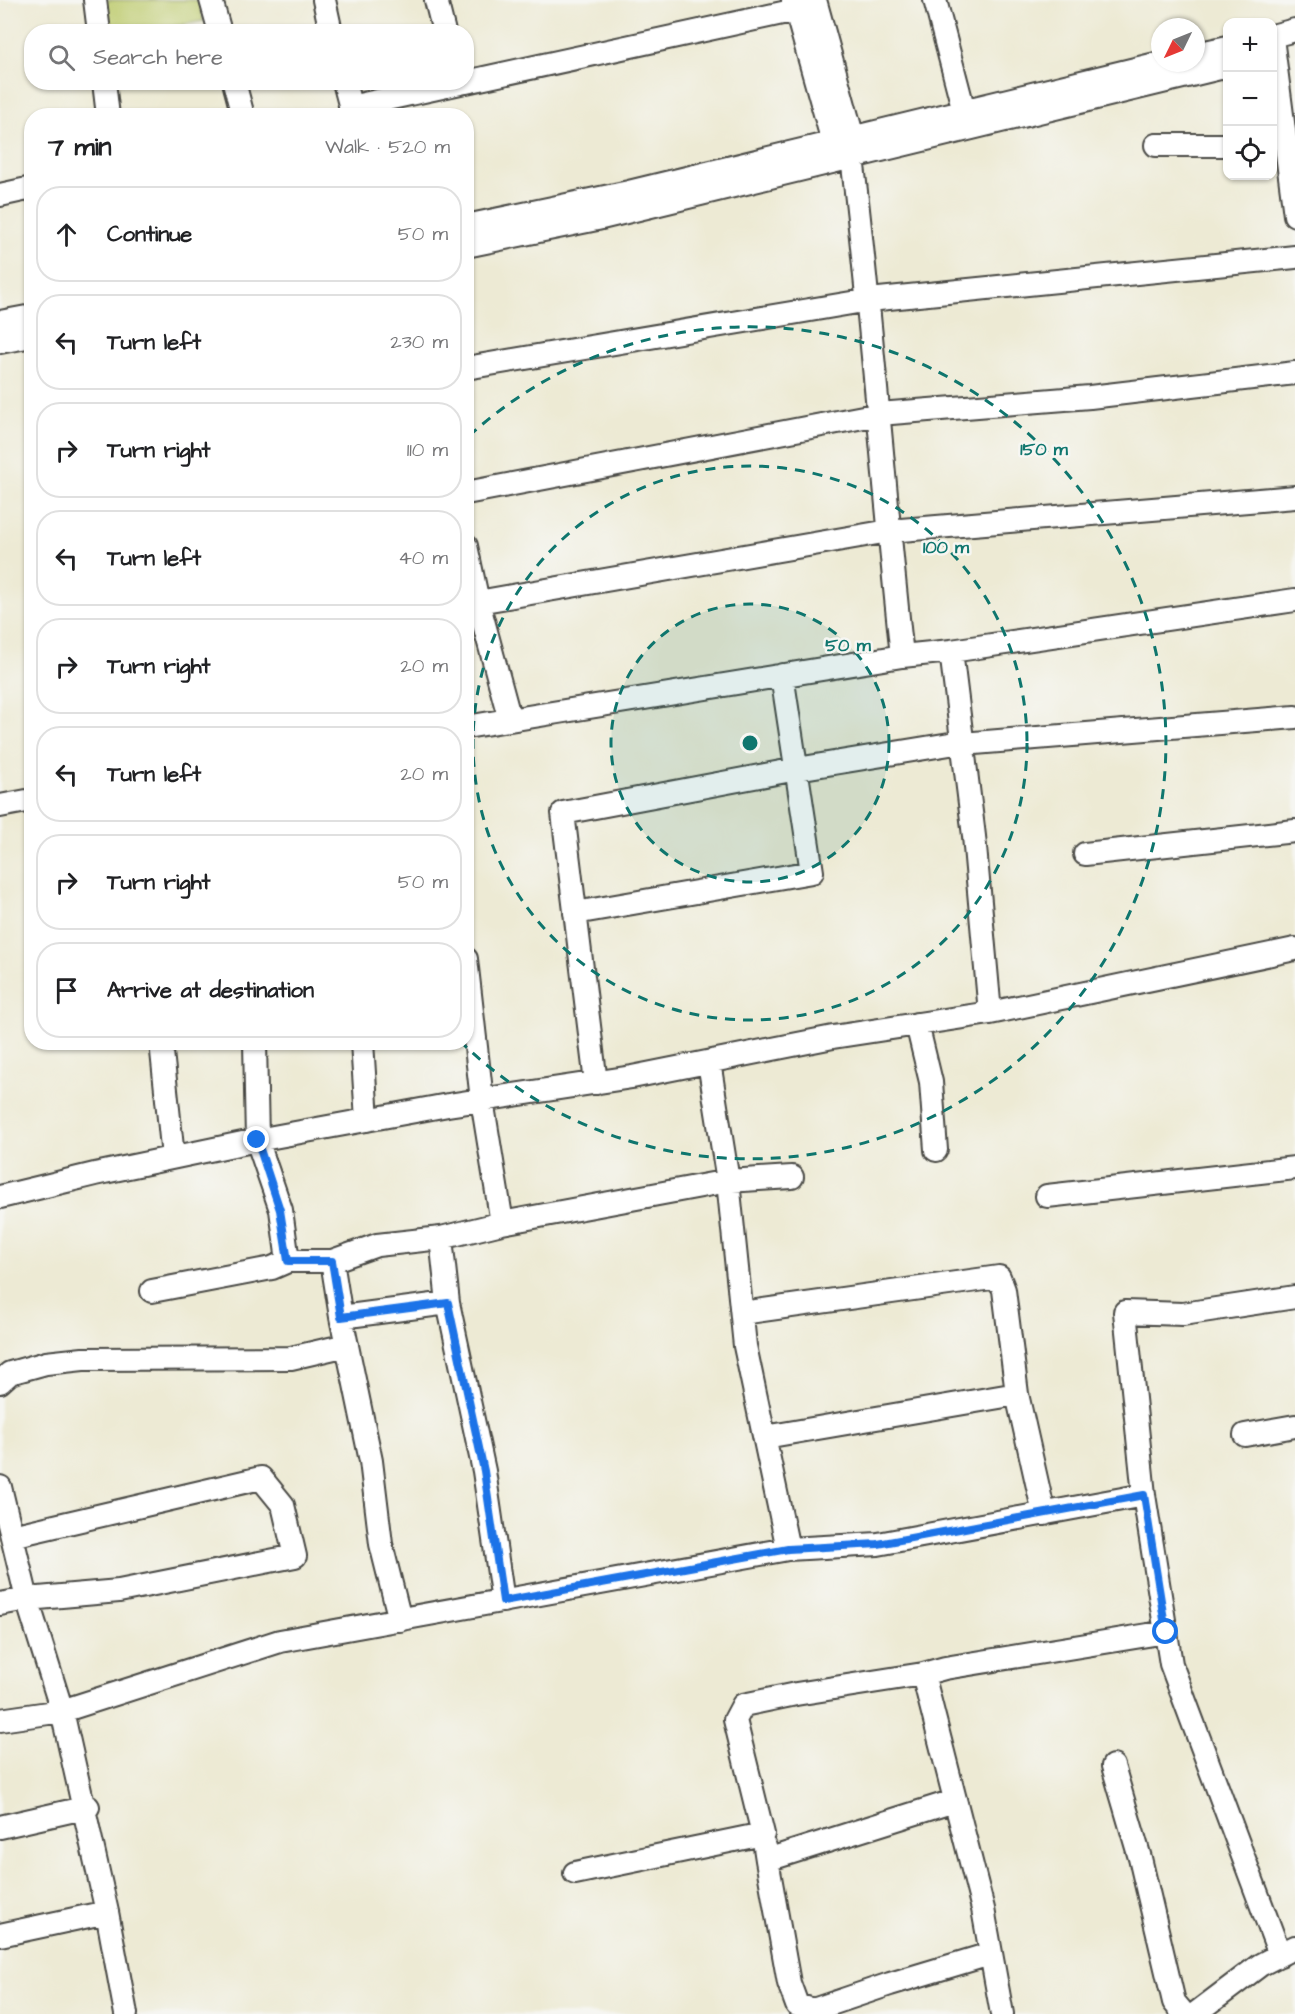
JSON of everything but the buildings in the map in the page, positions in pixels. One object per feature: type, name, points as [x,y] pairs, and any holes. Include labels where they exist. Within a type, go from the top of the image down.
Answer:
[{"type":"street","points":[[95,0],[98,24]]},
{"type":"street","points":[[211,0],[213,24]]},
{"type":"street","points":[[324,0],[330,24]]},
{"type":"street","points":[[436,0],[442,24]]},
{"type":"street","points":[[935,0],[964,111]]},
{"type":"street","points":[[474,80],[801,4],[846,146],[869,300],[902,656]]},
{"type":"street","points":[[1295,30],[1278,47],[1280,149],[1295,215]]},
{"type":"street","points":[[1205,52],[1223,48]]},
{"type":"street","points":[[474,244],[597,219],[964,111],[1151,65]]},
{"type":"street","points":[[474,224],[1223,67]]},
{"type":"street","points":[[105,90],[107,108]]},
{"type":"street","points":[[236,90],[241,108]]},
{"type":"street","points":[[346,90],[351,108]]},
{"type":"street","points":[[364,108],[434,90]]},
{"type":"street","points":[[1156,145],[1223,145]]},
{"type":"street","points":[[0,195],[24,190]]},
{"type":"street","points":[[474,368],[869,300],[1295,257]]},
{"type":"street","points":[[0,322],[24,318]]},
{"type":"street","points":[[0,342],[24,338]]},
{"type":"street","points":[[474,491],[879,414],[1090,397],[1295,373]]},
{"type":"street","points":[[478,602],[889,531],[1295,497]]},
{"type":"street","points":[[474,583],[510,720]]},
{"type":"street","points":[[474,726],[902,656],[951,651],[1295,600]]},
{"type":"street","points":[[951,651],[974,836],[990,1013]]},
{"type":"street","points":[[575,913],[812,872],[782,675]]},
{"type":"street","points":[[596,1083],[563,813],[797,769],[962,742],[962,744],[1295,717]]},
{"type":"street","points":[[0,806],[24,802]]},
{"type":"street","points":[[1085,854],[1295,831]]},
{"type":"street","points":[[0,1197],[95,1174],[257,1140],[482,1100],[596,1083],[833,1037],[990,1013],[1295,950]]},
{"type":"street","points":[[917,1024],[931,1082],[936,1150]]},
{"type":"street","points":[[474,1030],[482,1100],[502,1223]]},
{"type":"street","points":[[163,1050],[174,1157]]},
{"type":"street","points":[[255,1050],[257,1140],[280,1210],[288,1261]]},
{"type":"street","points":[[363,1050],[368,1120]]},
{"type":"street","points":[[709,1062],[728,1181],[746,1346],[788,1549]]},
{"type":"street","points":[[1047,1196],[1295,1168]]},
{"type":"street","points":[[152,1292],[272,1268],[288,1261],[332,1261],[377,1245],[441,1238],[502,1223],[728,1181],[792,1177]]},
{"type":"street","points":[[441,1238],[448,1303],[484,1471],[503,1601]]},
{"type":"street","points":[[332,1261],[370,1461],[381,1544],[400,1620]]},
{"type":"street","points":[[742,1313],[999,1277],[1004,1290],[1017,1394],[1044,1514]]},
{"type":"street","points":[[1195,2014],[1260,1965],[1287,1951],[1171,1664],[1144,1495],[1125,1312],[1183,1314],[1295,1297]]},
{"type":"street","points":[[341,1317],[448,1303]]},
{"type":"street","points":[[0,1382],[10,1373],[46,1363],[83,1359],[291,1358],[347,1345]]},
{"type":"street","points":[[765,1437],[1017,1394]]},
{"type":"street","points":[[1245,1435],[1295,1426]]},
{"type":"street","points":[[0,1604],[27,1599],[119,1591],[295,1556],[283,1505],[261,1478],[12,1536]]},
{"type":"street","points":[[0,1720],[62,1711],[280,1641],[788,1549],[878,1544],[1144,1495]]},
{"type":"street","points":[[2,1500],[27,1599],[62,1711],[86,1808],[126,2014]]},
{"type":"street","points":[[990,1954],[813,2010],[797,2005],[789,1983],[763,1834],[735,1720],[743,1706],[796,1694],[1166,1632]]},
{"type":"street","points":[[923,1674],[983,1909],[1002,2014]]},
{"type":"street","points":[[1113,1767],[1140,1858],[1174,2002],[1184,2014]]},
{"type":"street","points":[[767,1860],[954,1801]]},
{"type":"street","points":[[0,1827],[86,1808]]},
{"type":"street","points":[[575,1874],[763,1834]]},
{"type":"street","points":[[0,1935],[107,1912]]},
{"type":"green space","points":[[103,0],[199,0],[204,21],[188,24],[105,24]]},
{"type":"route","points":[[257,1140],[280,1210],[288,1261],[332,1261],[341,1317],[448,1303],[484,1471],[503,1601],[788,1549],[878,1544],[1144,1495],[1166,1632]]}]
